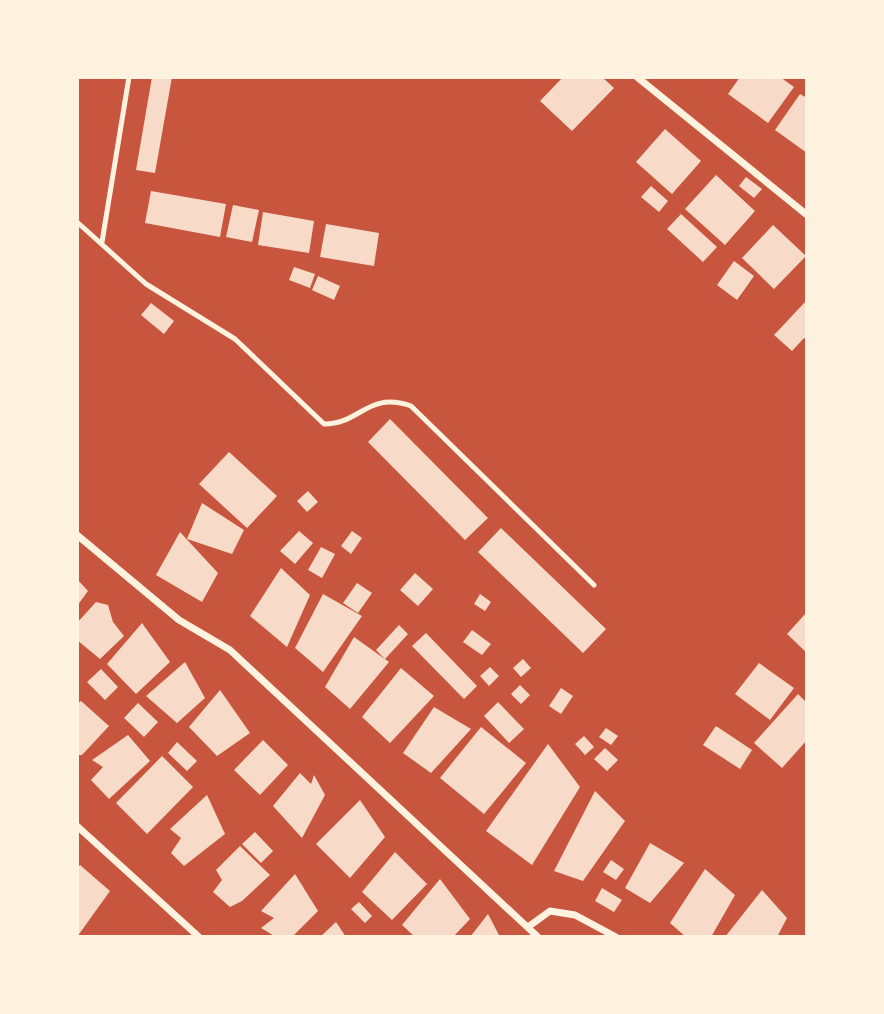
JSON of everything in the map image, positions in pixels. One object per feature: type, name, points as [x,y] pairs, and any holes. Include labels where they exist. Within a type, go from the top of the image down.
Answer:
[{"type":"street","points":[[637,77],[807,215]]},
{"type":"street","points":[[77,535],[179,620],[230,650],[538,937]]},
{"type":"street","points":[[77,826],[199,937]]},
{"type":"street","points":[[528,927],[550,911],[575,915],[616,937]]},
{"type":"lane","points":[[102,242],[129,77]]},
{"type":"lane","points":[[77,222],[146,284],[235,340],[324,424],[338,424],[360,411],[391,399],[411,406],[594,585]]},
{"type":"building","points":[[152,77],[172,77],[155,173],[136,170]]},
{"type":"building","points":[[563,77],[602,77],[614,88],[572,131],[540,101]]},
{"type":"building","points":[[740,77],[780,77],[794,87],[768,123],[728,94]]},
{"type":"building","points":[[800,94],[807,98],[807,153],[775,130]]},
{"type":"building","points":[[665,129],[701,161],[672,194],[636,162]]},
{"type":"building","points":[[716,175],[755,211],[725,245],[685,209]]},
{"type":"building","points":[[746,177],[762,189],[754,198],[739,186]]},
{"type":"building","points":[[651,186],[668,201],[659,212],[641,197]]},
{"type":"building","points":[[151,191],[226,204],[220,237],[145,223]]},
{"type":"building","points":[[233,205],[259,210],[252,242],[226,237]]},
{"type":"building","points":[[263,212],[314,221],[309,253],[258,245]]},
{"type":"building","points":[[681,214],[717,247],[703,262],[667,229]]},
{"type":"building","points":[[326,224],[379,233],[374,266],[320,257]]},
{"type":"building","points":[[773,225],[806,256],[774,289],[742,258]]},
{"type":"building","points":[[734,261],[754,276],[737,300],[717,285]]},
{"type":"building","points":[[294,267],[315,274],[310,288],[289,280]]},
{"type":"building","points":[[318,276],[340,286],[334,300],[312,290]]},
{"type":"building","points":[[807,300],[807,341],[804,338],[792,351],[774,335]]},
{"type":"building","points":[[151,303],[174,321],[164,334],[141,315]]},
{"type":"building","points":[[390,419],[488,518],[465,540],[368,442]]},
{"type":"building","points":[[229,452],[277,496],[247,528],[199,484]]},
{"type":"building","points":[[308,491],[318,502],[307,512],[297,501]]},
{"type":"building","points":[[202,503],[244,530],[232,554],[187,539]]},
{"type":"building","points":[[501,528],[606,629],[583,653],[478,552]]},
{"type":"building","points":[[299,531],[313,543],[295,564],[280,551]]},
{"type":"building","points":[[352,531],[362,538],[351,554],[341,546]]},
{"type":"building","points":[[180,532],[218,573],[202,602],[156,575]]},
{"type":"building","points":[[321,547],[335,554],[322,578],[308,570]]},
{"type":"building","points":[[281,568],[310,595],[287,647],[250,616]]},
{"type":"building","points":[[415,573],[433,589],[418,606],[400,590]]},
{"type":"building","points":[[77,579],[88,591],[77,606]]},
{"type":"building","points":[[357,583],[372,593],[358,613],[343,603]]},
{"type":"building","points":[[323,594],[362,616],[323,672],[295,648]]},
{"type":"building","points":[[480,594],[491,602],[485,611],[474,604]]},
{"type":"building","points":[[96,602],[108,605],[113,622],[124,636],[100,659],[77,640],[77,623]]},
{"type":"building","points":[[807,612],[807,653],[787,634]]},
{"type":"building","points":[[142,623],[170,662],[136,694],[107,664]]},
{"type":"building","points":[[399,625],[408,634],[385,659],[376,650]]},
{"type":"building","points":[[472,630],[491,644],[482,655],[463,642]]},
{"type":"building","points":[[426,633],[477,686],[464,699],[412,646]]},
{"type":"building","points":[[354,637],[389,662],[350,709],[325,687]]},
{"type":"building","points":[[523,659],[531,668],[521,677],[513,668]]},
{"type":"building","points":[[185,662],[205,698],[177,723],[146,696]]},
{"type":"building","points":[[759,663],[794,688],[770,720],[735,694]]},
{"type":"building","points":[[490,667],[499,676],[489,686],[480,676]]},
{"type":"building","points":[[401,668],[434,696],[390,743],[362,717]]},
{"type":"building","points":[[101,669],[118,687],[105,700],[87,682]]},
{"type":"building","points":[[520,685],[530,695],[521,704],[511,694]]},
{"type":"building","points":[[561,688],[573,696],[561,714],[549,706]]},
{"type":"building","points":[[220,690],[250,733],[217,756],[189,727]]},
{"type":"building","points":[[798,694],[807,703],[807,740],[782,768],[754,743]]},
{"type":"building","points":[[81,701],[109,726],[82,755],[77,755],[77,704]]},
{"type":"building","points":[[498,702],[524,729],[509,743],[484,716]]},
{"type":"building","points":[[138,703],[158,722],[144,737],[124,718]]},
{"type":"building","points":[[434,707],[471,729],[431,773],[403,753]]},
{"type":"building","points":[[716,726],[752,750],[740,769],[703,745]]},
{"type":"building","points":[[481,727],[526,763],[484,814],[440,778]]},
{"type":"building","points":[[606,728],[618,736],[611,745],[599,737]]},
{"type":"building","points":[[128,735],[150,761],[109,799],[91,780],[103,767],[92,760]]},
{"type":"building","points":[[584,736],[594,747],[585,755],[575,744]]},
{"type":"building","points":[[263,740],[288,765],[260,795],[234,770]]},
{"type":"building","points":[[177,742],[197,761],[187,771],[168,753]]},
{"type":"building","points":[[548,744],[580,787],[532,865],[486,831]]},
{"type":"building","points":[[605,748],[618,760],[607,771],[594,759]]},
{"type":"building","points":[[162,756],[193,787],[147,834],[116,803]]},
{"type":"building","points":[[300,773],[311,784],[314,775],[325,795],[302,838],[273,806]]},
{"type":"building","points":[[595,791],[625,821],[583,881],[554,871]]},
{"type":"building","points":[[207,795],[225,834],[184,866],[171,853],[181,838],[170,829]]},
{"type":"building","points":[[360,800],[385,837],[350,878],[316,844]]},
{"type":"building","points":[[255,832],[273,851],[261,863],[242,844]]},
{"type":"building","points":[[650,843],[684,863],[650,903],[625,888]]},
{"type":"building","points":[[240,846],[270,875],[242,901],[230,907],[213,892],[222,880],[216,870]]},
{"type":"building","points":[[395,852],[427,884],[392,920],[362,892]]},
{"type":"building","points":[[611,860],[624,869],[616,880],[603,872]]},
{"type":"building","points":[[80,865],[110,891],[77,937],[77,868]]},
{"type":"building","points":[[705,869],[735,895],[711,937],[686,937],[670,923]]},
{"type":"building","points":[[295,874],[318,911],[292,937],[276,937],[261,928],[274,918],[261,911]]},
{"type":"building","points":[[440,879],[470,919],[453,937],[415,937],[402,925]]},
{"type":"building","points":[[602,888],[622,900],[614,912],[595,901]]},
{"type":"building","points":[[762,890],[787,918],[777,937],[725,937]]},
{"type":"building","points":[[359,902],[372,916],[365,923],[351,909]]},
{"type":"building","points":[[488,914],[500,937],[470,937]]},
{"type":"building","points":[[336,922],[346,937],[320,937]]}]
